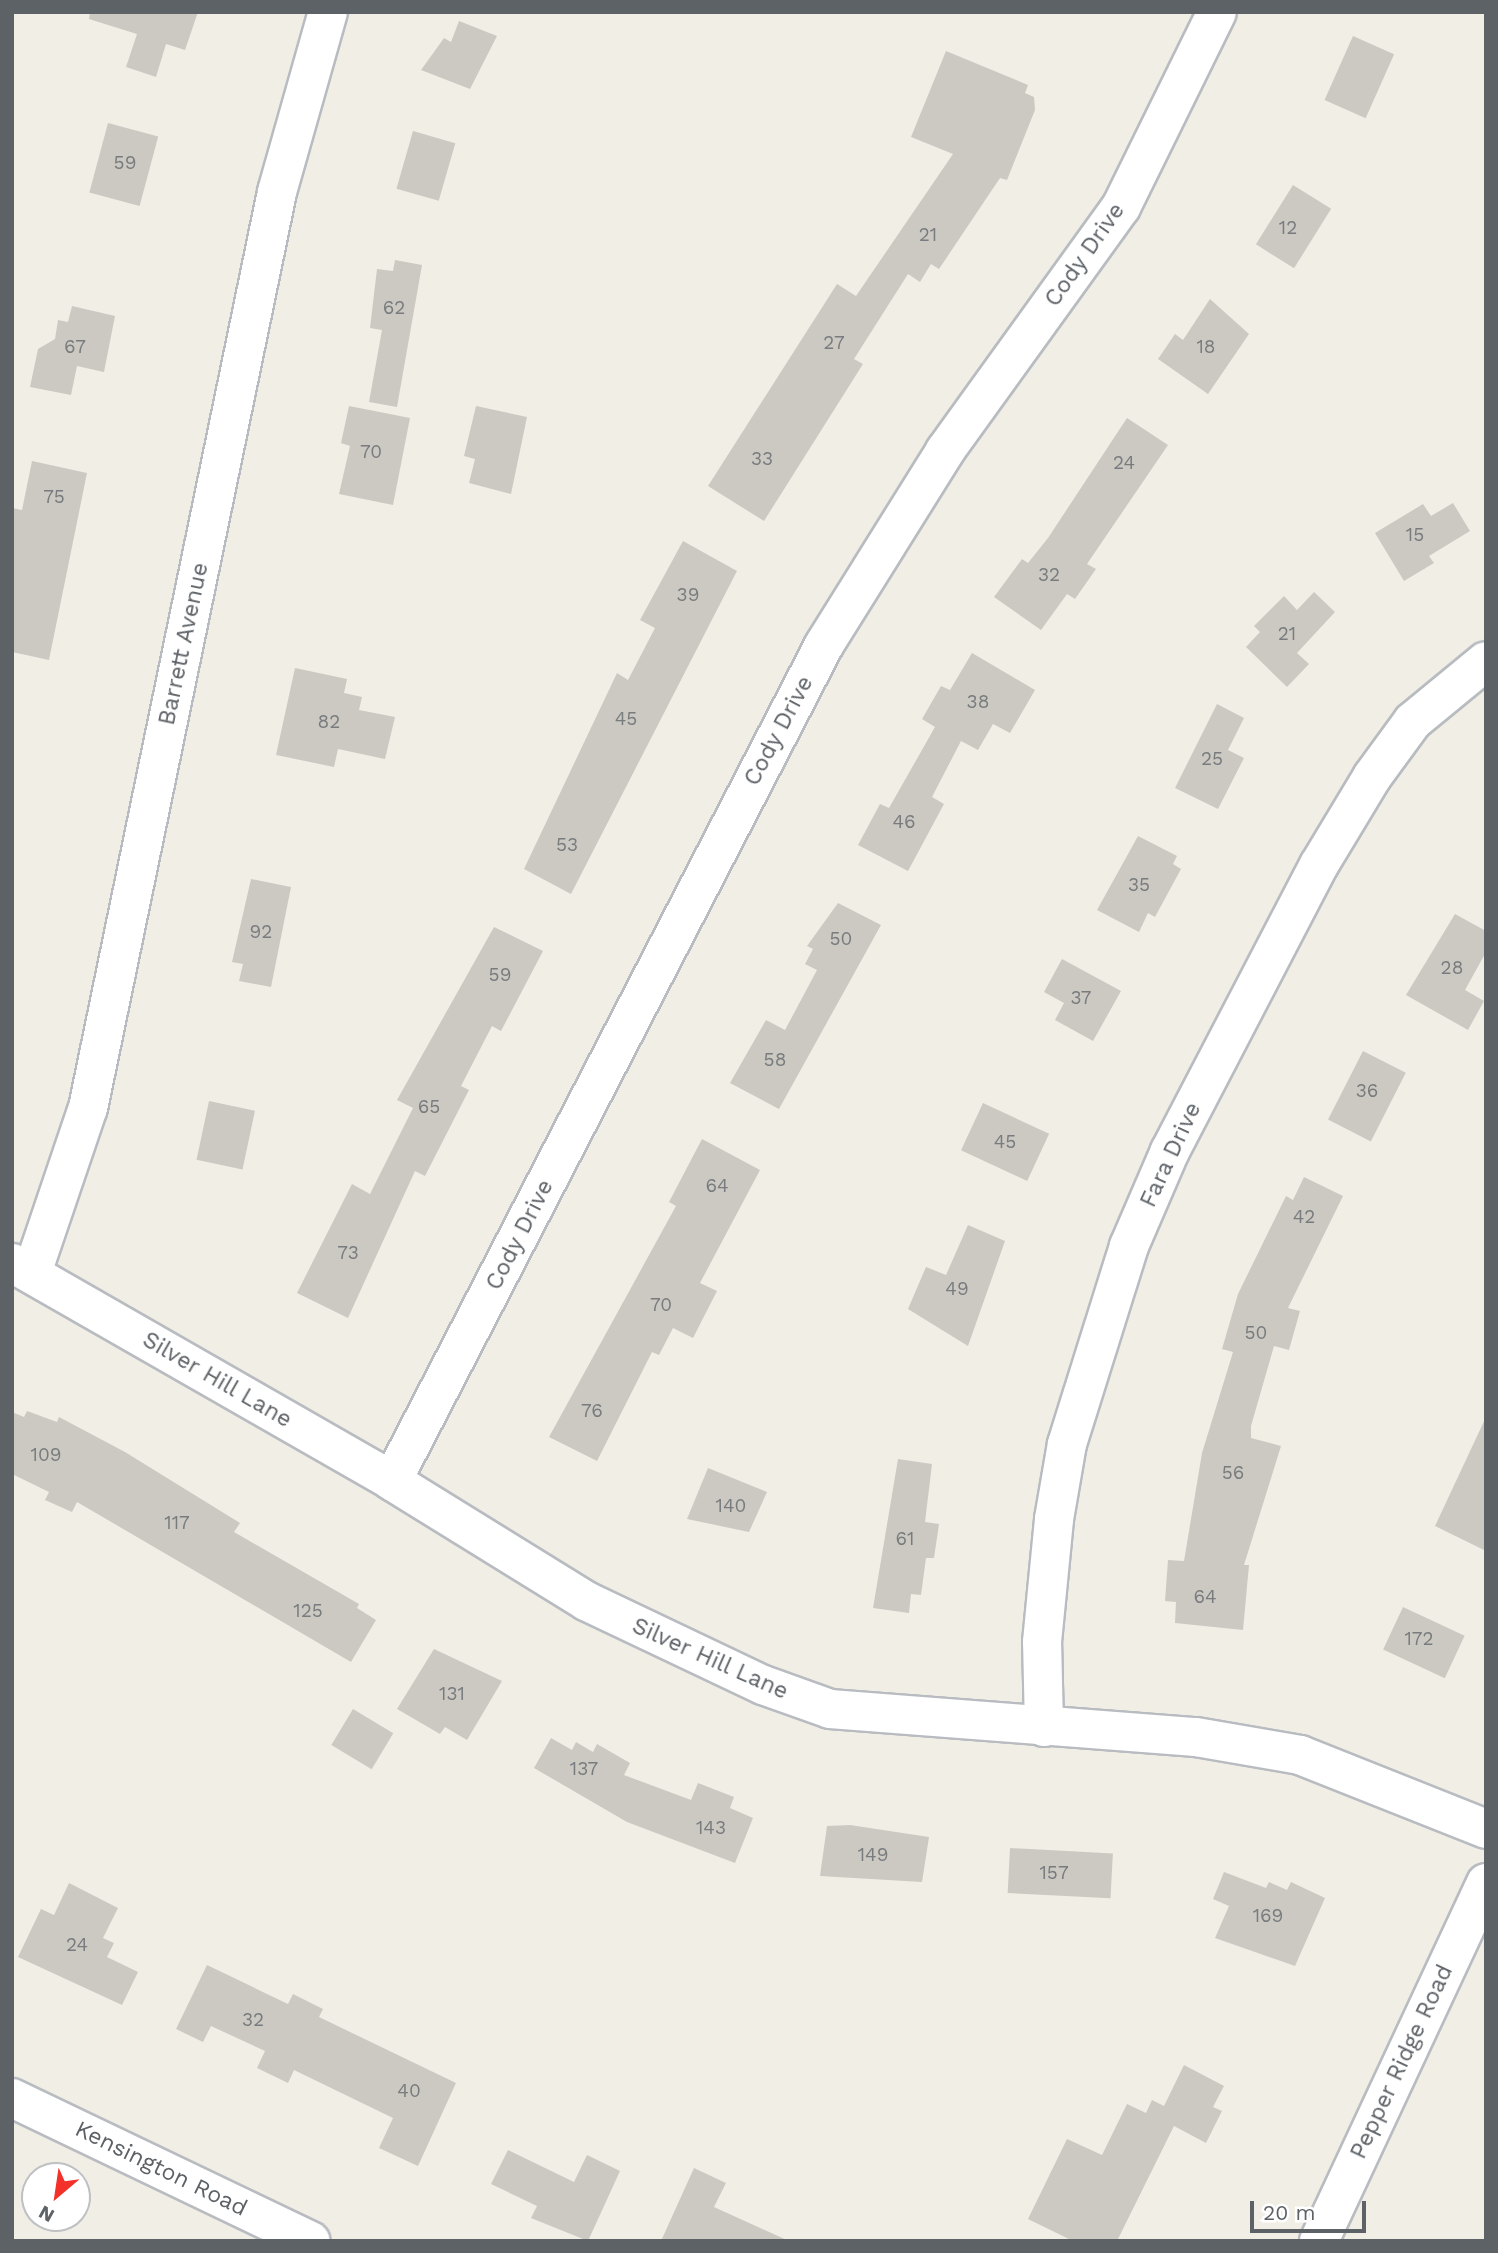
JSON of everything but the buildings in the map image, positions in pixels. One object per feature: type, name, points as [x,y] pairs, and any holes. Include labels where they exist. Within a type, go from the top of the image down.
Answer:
[{"type":"street","name":"Barrett Avenue","points":[[22,1268],[88,1108],[277,192],[328,12]]},
{"type":"street","name":"Cody Drive","points":[[392,1481],[824,645],[945,451],[1121,206],[1217,12]]},
{"type":"street","name":"Fara Drive","points":[[1044,1727],[1042,1642],[1054,1520],[1067,1444],[1129,1246],[1170,1151],[1365,788],[1413,721],[1486,661]]},
{"type":"street","name":"Silver Hill Lane","points":[[22,1268],[392,1481],[586,1601],[763,1685],[830,1709],[1196,1737],[1300,1755],[1486,1829]]},
{"type":"street","name":"Pepper Ridge Road","points":[[1319,2241],[1486,1882]]},
{"type":"street","name":"Kensington Road","points":[[12,2098],[310,2241]]}]
